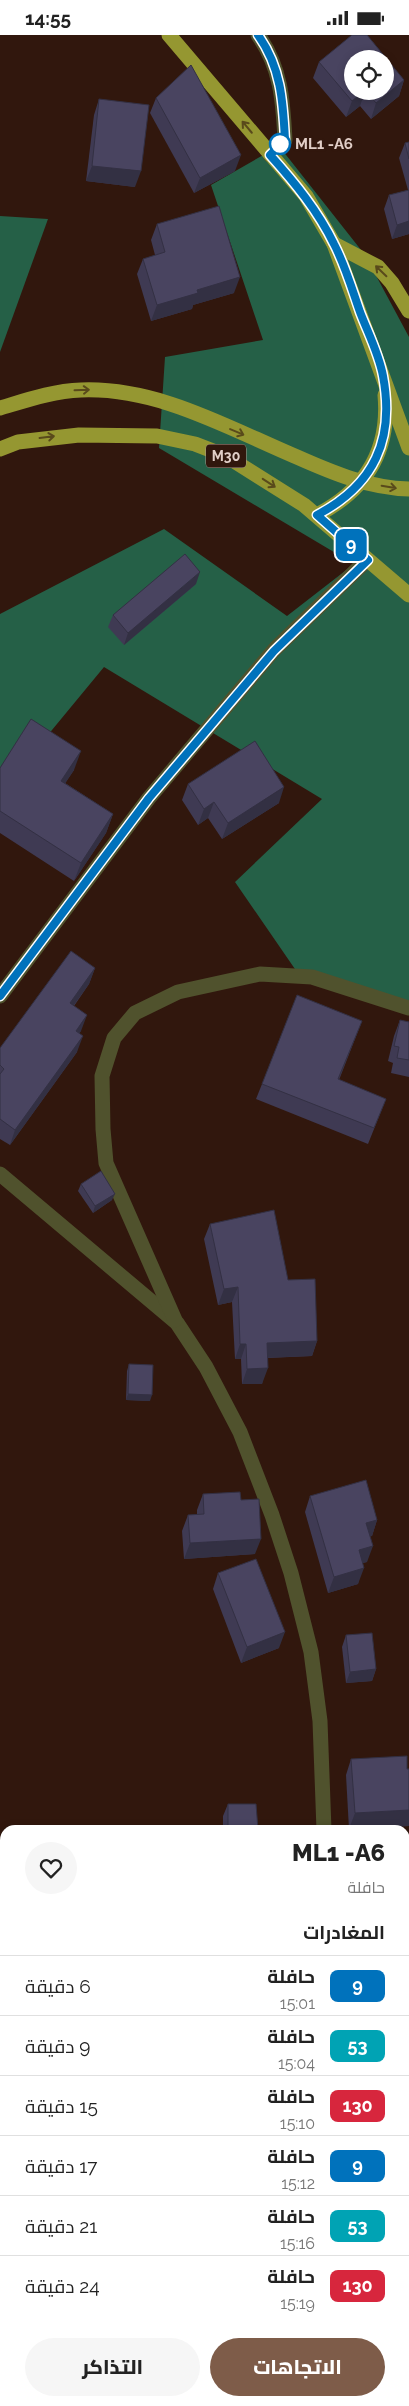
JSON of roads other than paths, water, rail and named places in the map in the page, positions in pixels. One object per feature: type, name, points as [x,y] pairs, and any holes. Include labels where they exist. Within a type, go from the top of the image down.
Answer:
[{"type":"highway","points":[[169,35],[306,196],[334,244],[409,448]]},
{"type":"highway","points":[[334,244],[378,267],[392,283],[409,311]]},
{"type":"highway","points":[[317,515],[336,505],[353,492],[367,475],[377,457],[383,437],[386,415],[383,375]]},
{"type":"highway","points":[[0,407],[48,393],[81,389],[140,395],[172,403],[340,476],[381,486],[409,489]]},
{"type":"highway","name":"M30","points":[[0,449],[18,442],[79,435],[157,436],[195,444],[226,456],[304,505],[409,595]]},
{"type":"street","points":[[258,35],[268,49],[277,70],[283,101],[285,140],[270,155]]},
{"type":"street","points":[[0,996],[149,798],[274,651],[368,560]]},
{"type":"street","points":[[324,1825],[320,1721],[311,1652],[291,1573],[272,1515],[240,1432],[206,1367],[177,1323],[106,1163],[102,1076],[114,1038],[135,1013],[178,992],[229,979],[260,974],[312,977],[409,1008]]},
{"type":"street","points":[[0,1174],[177,1323]]},
{"type":"place","name":"ML1 -A6","points":[[280,144]]}]
